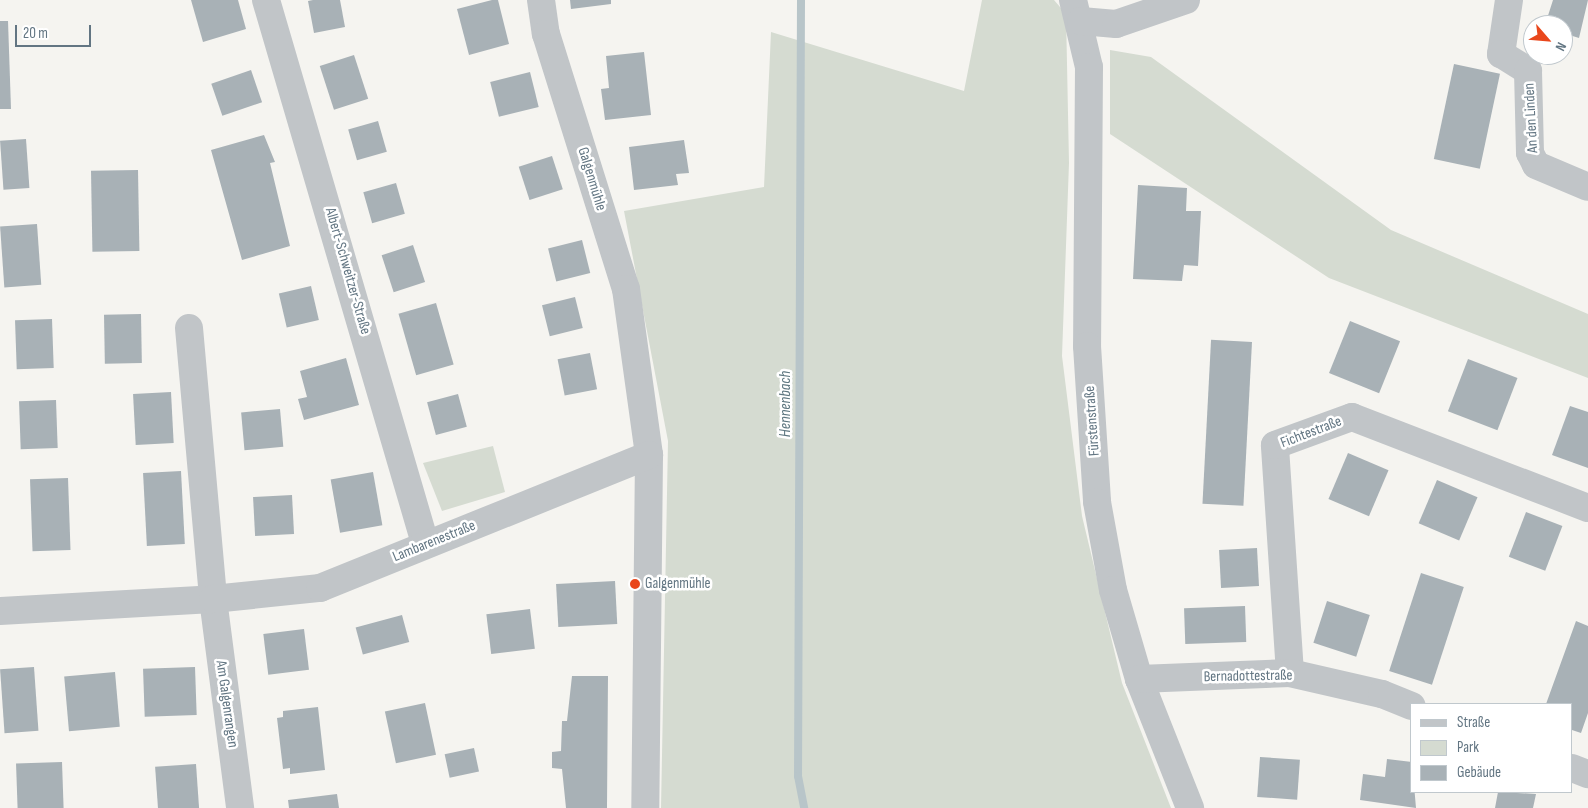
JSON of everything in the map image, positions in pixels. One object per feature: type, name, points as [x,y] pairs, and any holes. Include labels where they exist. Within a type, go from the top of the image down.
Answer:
[{"type":"street","name":"Albert-Schweitzer-Straße","points":[[266,0],[425,543]]},
{"type":"street","name":"Galgenmühle","points":[[541,0],[546,34],[626,289],[649,455],[645,808]]},
{"type":"street","points":[[1077,10],[1116,24],[1186,0]]},
{"type":"street","name":"An den Linden","points":[[1509,0],[1501,54],[1528,71],[1530,153],[1536,166],[1588,187]]},
{"type":"street","name":"Fürstenstraße","points":[[1077,10],[1089,67],[1087,346],[1097,502],[1113,590],[1139,679],[1190,808]]},
{"type":"street","points":[[189,328],[212,599]]},
{"type":"street","name":"Fichtestraße","points":[[1290,673],[1275,445],[1352,417],[1588,508]]},
{"type":"street","name":"Lambarenestraße","points":[[0,611],[212,599],[320,588],[425,543],[649,455]]},
{"type":"street","name":"Am Galgenrangen","points":[[212,599],[240,808]]},
{"type":"street","name":"Bernadottestraße","points":[[1139,679],[1290,673],[1382,694],[1410,705]]},
{"type":"street","points":[[1573,768],[1588,774]]},
{"type":"green space","points":[[982,0],[1054,0],[1066,14],[1069,163],[1062,356],[1082,516],[1122,683],[1171,808],[661,808],[668,441],[624,211],[764,187],[771,32],[964,91]]},
{"type":"green space","points":[[1110,50],[1151,57],[1391,230],[1588,314],[1588,378],[1329,278],[1110,134]]},
{"type":"green space","points":[[493,446],[505,492],[442,511],[423,463]]},
{"type":"building","points":[[191,0],[238,0],[246,29],[203,42]]},
{"type":"building","points":[[340,0],[345,27],[314,33],[308,1]]},
{"type":"building","points":[[498,0],[509,44],[469,55],[457,9]]},
{"type":"building","points":[[570,0],[611,0],[611,4],[571,9]]},
{"type":"building","points":[[1553,0],[1588,0],[1579,38],[1573,36],[1573,15],[1548,15]]},
{"type":"building","points":[[0,21],[8,21],[11,109],[0,109]]},
{"type":"building","points":[[644,52],[651,115],[605,120],[601,89],[609,88],[606,56]]},
{"type":"building","points":[[354,55],[368,99],[334,110],[320,66]]},
{"type":"building","points":[[1454,64],[1500,74],[1480,169],[1434,159]]},
{"type":"building","points":[[251,70],[262,102],[222,116],[211,84]]},
{"type":"building","points":[[530,72],[539,107],[499,117],[490,82]]},
{"type":"building","points":[[378,121],[387,152],[357,160],[348,130]]},
{"type":"building","points":[[264,135],[275,162],[270,163],[290,246],[242,260],[211,150]]},
{"type":"building","points":[[26,139],[29,188],[3,190],[0,141]]},
{"type":"building","points":[[684,140],[689,173],[676,174],[678,185],[634,190],[629,147]]},
{"type":"building","points":[[552,156],[563,189],[530,200],[519,167]]},
{"type":"building","points":[[138,170],[139,251],[92,252],[91,171]]},
{"type":"building","points":[[396,183],[405,214],[372,223],[363,192]]},
{"type":"building","points":[[1138,185],[1187,188],[1186,211],[1201,211],[1198,266],[1184,265],[1182,281],[1133,279]]},
{"type":"building","points":[[37,224],[41,285],[4,287],[0,227]]},
{"type":"building","points":[[582,240],[590,273],[556,281],[548,248]]},
{"type":"building","points":[[413,245],[425,282],[394,292],[382,255]]},
{"type":"building","points":[[311,286],[319,320],[287,328],[279,293]]},
{"type":"building","points":[[575,297],[583,328],[550,336],[542,305]]},
{"type":"building","points":[[436,303],[454,365],[416,375],[399,314]]},
{"type":"building","points":[[141,314],[142,363],[105,364],[104,315]]},
{"type":"building","points":[[52,319],[54,368],[17,369],[15,320]]},
{"type":"building","points":[[1350,321],[1400,341],[1379,393],[1329,373]]},
{"type":"building","points":[[1211,340],[1252,342],[1243,506],[1202,504]]},
{"type":"building","points":[[590,353],[597,389],[565,396],[558,359]]},
{"type":"building","points":[[346,358],[359,405],[304,420],[298,399],[307,397],[300,371]]},
{"type":"building","points":[[1468,359],[1517,378],[1497,430],[1448,411]]},
{"type":"building","points":[[171,392],[174,443],[136,445],[133,394]]},
{"type":"building","points":[[458,394],[467,427],[436,435],[427,402]]},
{"type":"building","points":[[56,400],[58,448],[21,449],[19,401]]},
{"type":"building","points":[[1570,406],[1588,412],[1588,468],[1552,455]]},
{"type":"building","points":[[280,409],[283,447],[244,450],[241,412]]},
{"type":"building","points":[[1348,453],[1389,470],[1369,516],[1328,499]]},
{"type":"building","points":[[181,471],[185,544],[147,546],[143,473]]},
{"type":"building","points":[[373,472],[382,525],[340,533],[331,479]]},
{"type":"building","points":[[68,478],[71,550],[33,551],[30,479]]},
{"type":"building","points":[[1437,480],[1478,497],[1459,540],[1419,523]]},
{"type":"building","points":[[292,495],[294,534],[255,536],[253,497]]},
{"type":"building","points":[[1526,512],[1562,526],[1545,571],[1509,557]]},
{"type":"building","points":[[1257,548],[1259,586],[1221,588],[1219,550]]},
{"type":"building","points":[[1421,573],[1464,587],[1432,685],[1389,671]]},
{"type":"building","points":[[615,581],[617,624],[558,627],[556,584]]},
{"type":"building","points":[[1327,601],[1370,615],[1356,657],[1313,643]]},
{"type":"building","points":[[1245,606],[1246,642],[1185,644],[1184,608]]},
{"type":"building","points":[[530,609],[535,649],[491,654],[486,614]]},
{"type":"building","points":[[402,615],[409,642],[363,654],[356,627]]},
{"type":"building","points":[[1576,621],[1588,626],[1588,713],[1581,733],[1573,730],[1573,703],[1546,703]]},
{"type":"building","points":[[304,629],[309,670],[268,675],[263,634]]},
{"type":"building","points":[[34,667],[38,731],[5,733],[0,669]]},
{"type":"building","points":[[195,667],[197,715],[145,717],[143,669]]},
{"type":"building","points":[[115,672],[120,727],[69,731],[64,676]]},
{"type":"building","points":[[572,676],[608,676],[607,808],[566,808],[562,769],[552,768],[552,752],[561,751],[562,721],[567,721]]},
{"type":"building","points":[[425,703],[436,755],[396,763],[385,712]]},
{"type":"building","points":[[318,707],[325,770],[290,774],[290,768],[283,769],[277,718],[283,717],[283,711]]},
{"type":"building","points":[[474,748],[479,771],[450,778],[445,754]]},
{"type":"building","points":[[1260,757],[1300,760],[1297,800],[1257,797]]},
{"type":"building","points":[[1387,759],[1410,762],[1410,793],[1415,793],[1416,808],[1360,800],[1363,774],[1385,777]]},
{"type":"building","points":[[62,762],[64,808],[18,808],[16,764]]},
{"type":"building","points":[[196,764],[199,808],[158,808],[155,767]]},
{"type":"building","points":[[1498,793],[1536,794],[1533,808],[1495,808]]},
{"type":"building","points":[[337,794],[339,808],[289,808],[288,800]]},
{"type":"waterway","name":"Hennenbach","points":[[801,0],[798,776],[804,808]]},
{"type":"place","name":"Galgenmühle","points":[[635,584]]}]
